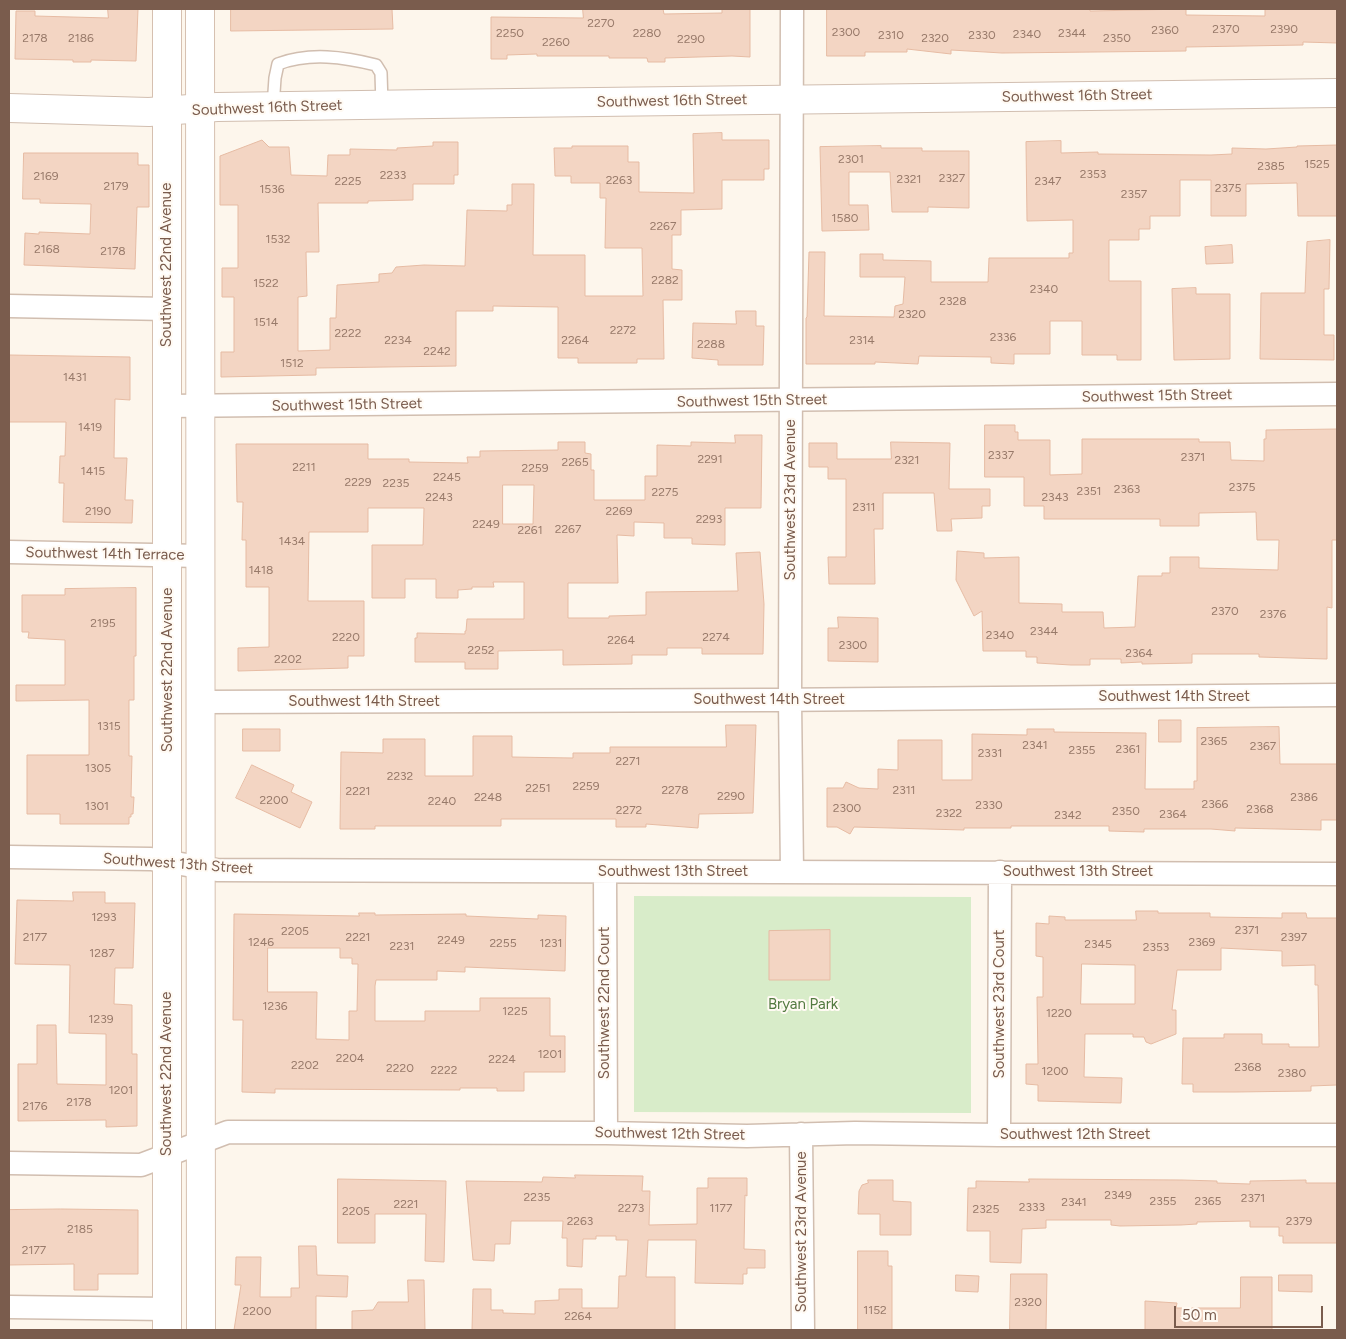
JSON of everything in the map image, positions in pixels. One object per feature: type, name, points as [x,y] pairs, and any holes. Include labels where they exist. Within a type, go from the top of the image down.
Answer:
[{"type":"main road","name":"Southwest 22nd Avenue","points":[[166,9],[168,309],[167,1320]]},
{"type":"main road","points":[[200,9],[201,1330]]},
{"type":"main road","name":"Southwest 16th Street","points":[[9,108],[167,112],[200,109],[382,105],[1336,92]]},
{"type":"street","name":"Southwest 23rd Avenue","points":[[792,9],[790,700],[792,872]]},
{"type":"street","points":[[9,306],[168,309]]},
{"type":"street","name":"Southwest 15th Street","points":[[167,406],[1337,394]]},
{"type":"street","name":"Southwest 14th Terrace","points":[[9,552],[201,556]]},
{"type":"street","name":"Southwest 14th Street","points":[[201,702],[790,700],[1337,695]]},
{"type":"street","name":"Southwest 13th Street","points":[[9,856],[146,858],[201,868],[228,870],[605,873],[1000,872],[1337,874]]},
{"type":"street","name":"Southwest 23rd Court","points":[[999,1135],[1000,872]]},
{"type":"street","name":"Southwest 22nd Court","points":[[605,873],[606,1134]]},
{"type":"street","name":"Southwest 12th Street","points":[[9,1163],[140,1165],[228,1132],[747,1136],[855,1133],[1337,1135]]},
{"type":"street","name":"Southwest 23rd Avenue","points":[[801,1134],[803,1330]]},
{"type":"street","points":[[9,1307],[167,1320]]},
{"type":"lane","points":[[273,107],[278,64],[293,58],[327,56],[351,58],[376,65],[381,73],[382,105]]},
{"type":"green space","name":"Bryan Park","points":[[634,896],[971,897],[971,1113],[634,1112]]},
{"type":"building","points":[[108,9],[138,9],[136,61],[91,60],[91,62],[73,62],[73,60],[15,59],[16,11],[35,11],[35,16],[108,18]]},
{"type":"building","points":[[231,9],[392,9],[393,29],[231,31]]},
{"type":"building","points":[[583,9],[663,9],[664,14],[722,13],[722,9],[750,9],[750,57],[665,58],[665,62],[648,62],[647,58],[537,56],[537,54],[507,55],[507,59],[491,59],[491,17],[583,18]]},
{"type":"building","points":[[827,9],[1090,9],[1090,11],[1186,9],[1186,15],[1265,16],[1265,9],[1337,9],[1337,43],[1303,42],[1303,45],[1186,47],[1186,51],[1002,53],[951,50],[951,54],[907,49],[907,52],[865,52],[865,56],[827,56]]},
{"type":"building","points":[[722,133],[722,140],[769,140],[769,169],[764,169],[764,180],[722,180],[722,209],[681,210],[681,235],[672,235],[672,269],[682,270],[682,300],[663,300],[664,359],[637,359],[637,363],[578,363],[578,358],[558,358],[558,307],[493,306],[493,311],[456,311],[456,366],[316,368],[316,375],[221,377],[221,352],[234,352],[234,297],[222,297],[222,268],[238,268],[238,205],[220,205],[220,156],[262,140],[269,147],[289,147],[291,175],[327,176],[328,155],[350,155],[350,149],[397,150],[397,148],[433,146],[433,142],[458,142],[458,175],[454,175],[454,184],[413,184],[413,200],[368,201],[368,203],[318,203],[319,252],[306,252],[307,296],[298,297],[298,351],[330,350],[330,318],[336,318],[337,285],[379,282],[379,274],[392,273],[396,267],[424,265],[465,266],[467,210],[507,211],[507,205],[512,205],[512,184],[534,184],[533,255],[585,255],[585,296],[643,296],[642,248],[605,248],[606,198],[600,198],[600,183],[571,183],[571,176],[555,176],[554,148],[572,148],[572,146],[628,146],[628,162],[639,162],[639,192],[694,193],[693,134]]},
{"type":"building","points":[[1061,141],[1061,153],[1098,152],[1098,154],[1211,155],[1232,154],[1232,148],[1266,149],[1337,145],[1337,216],[1298,216],[1297,183],[1246,184],[1246,216],[1211,216],[1211,180],[1180,180],[1180,216],[1150,216],[1150,229],[1139,229],[1139,240],[1109,240],[1109,281],[1141,281],[1141,360],[1117,360],[1117,355],[1082,355],[1082,321],[1050,321],[1050,354],[1014,354],[1014,364],[991,363],[991,357],[919,356],[918,364],[875,362],[875,364],[806,364],[809,252],[825,252],[824,316],[894,317],[895,306],[903,304],[905,277],[860,277],[860,254],[883,254],[883,260],[931,261],[931,282],[988,282],[989,258],[1069,258],[1069,253],[1073,253],[1073,220],[1027,221],[1026,142]]},
{"type":"building","points":[[881,146],[881,148],[922,148],[922,151],[969,151],[969,208],[928,207],[928,212],[892,212],[890,172],[849,172],[849,205],[868,205],[869,230],[822,231],[820,147]]},
{"type":"building","points":[[24,153],[138,153],[138,165],[149,165],[149,207],[137,207],[135,269],[24,265],[25,233],[90,234],[91,204],[40,203],[40,199],[23,199]]},
{"type":"building","points":[[1330,240],[1329,289],[1324,289],[1324,335],[1334,335],[1334,360],[1260,359],[1261,293],[1305,293],[1307,242]]},
{"type":"building","points":[[1232,245],[1233,263],[1206,264],[1205,247]]},
{"type":"building","points":[[1196,288],[1196,294],[1230,294],[1230,359],[1174,360],[1172,289]]},
{"type":"building","points":[[736,311],[756,311],[756,326],[764,326],[763,365],[718,365],[718,360],[692,358],[693,323],[736,324]]},
{"type":"building","points":[[9,355],[130,357],[130,400],[115,399],[114,458],[127,458],[125,500],[133,500],[132,523],[63,522],[64,483],[59,483],[60,456],[65,456],[66,422],[9,422]]},
{"type":"building","points":[[985,425],[1015,425],[1015,432],[1018,432],[1018,440],[1050,440],[1050,475],[1082,474],[1082,439],[1199,439],[1199,442],[1230,442],[1231,460],[1264,461],[1266,430],[1337,429],[1337,540],[1332,540],[1332,608],[1327,607],[1327,659],[1259,657],[1259,654],[1192,654],[1192,663],[1142,664],[1142,662],[1121,663],[1121,659],[1090,659],[1090,665],[1071,665],[1037,663],[1037,657],[1026,657],[1026,651],[983,651],[982,611],[974,616],[956,580],[957,551],[984,553],[984,558],[1019,557],[1019,603],[1062,604],[1062,612],[1103,612],[1104,628],[1135,627],[1138,576],[1162,576],[1162,573],[1170,573],[1170,557],[1199,557],[1199,568],[1278,570],[1279,540],[1257,540],[1256,512],[1199,513],[1199,526],[1160,526],[1160,519],[1044,519],[1044,506],[1024,506],[1024,477],[985,477]]},
{"type":"building","points":[[735,435],[762,435],[761,508],[725,508],[725,545],[692,544],[692,538],[664,538],[664,523],[634,522],[634,536],[617,535],[618,583],[568,583],[568,618],[609,618],[609,616],[646,615],[646,592],[738,591],[736,553],[760,552],[764,604],[763,654],[702,654],[702,648],[667,648],[667,655],[632,655],[632,664],[563,665],[563,650],[498,651],[498,669],[465,669],[465,662],[415,662],[415,638],[417,638],[417,633],[465,634],[467,619],[524,619],[524,582],[493,582],[494,587],[472,587],[472,589],[458,590],[458,598],[436,598],[436,579],[405,579],[405,598],[372,598],[372,545],[423,545],[424,508],[368,508],[368,532],[309,532],[308,601],[364,601],[364,656],[348,656],[348,668],[238,671],[238,648],[269,647],[269,587],[246,587],[246,540],[242,540],[243,502],[237,502],[236,444],[368,444],[368,459],[409,459],[409,462],[468,463],[467,457],[480,457],[480,451],[558,450],[558,442],[585,442],[585,453],[591,454],[591,470],[594,470],[594,500],[645,500],[645,476],[657,476],[657,445],[691,446],[691,442],[735,443]],"holes":[[[503,485],[534,485],[533,524],[503,524]]]},
{"type":"building","points":[[891,442],[950,443],[949,489],[990,489],[990,506],[982,506],[982,518],[951,519],[952,531],[937,531],[934,493],[883,493],[883,529],[874,529],[875,584],[829,584],[828,557],[846,557],[846,479],[828,479],[828,467],[809,467],[809,443],[837,443],[837,459],[891,459]]},
{"type":"building","points":[[136,588],[134,700],[129,700],[129,756],[132,756],[131,797],[134,797],[133,814],[129,817],[129,824],[60,824],[60,814],[27,814],[27,755],[89,755],[89,700],[16,701],[16,685],[65,685],[65,640],[28,638],[29,632],[22,632],[22,595],[65,595],[65,589]]},
{"type":"building","points":[[838,617],[878,618],[878,662],[828,661],[828,628],[838,628]]},
{"type":"building","points":[[1159,720],[1181,720],[1181,742],[1159,742]]},
{"type":"building","points":[[726,725],[756,725],[753,813],[699,814],[698,828],[646,824],[646,827],[616,827],[616,819],[501,819],[501,826],[375,826],[375,829],[340,829],[341,752],[383,753],[383,739],[425,739],[425,776],[473,776],[473,736],[512,736],[512,757],[573,758],[573,753],[610,753],[610,747],[726,747]]},
{"type":"building","points":[[1279,727],[1280,764],[1337,764],[1337,820],[1321,820],[1321,830],[1235,828],[1235,831],[1144,829],[1144,832],[1109,831],[1109,826],[1011,826],[1011,828],[964,828],[964,830],[854,827],[850,834],[837,827],[827,827],[827,788],[843,788],[846,782],[859,788],[878,789],[878,769],[898,770],[898,740],[942,740],[942,780],[972,780],[972,734],[1027,735],[1027,729],[1054,729],[1054,732],[1146,733],[1145,789],[1194,789],[1194,781],[1197,781],[1197,728]]},
{"type":"building","points":[[243,729],[280,729],[280,751],[243,751]]},
{"type":"building","points":[[252,765],[294,785],[291,792],[312,802],[300,828],[236,798]]},
{"type":"building","points":[[73,892],[105,892],[105,903],[135,903],[133,968],[115,968],[114,1004],[132,1005],[132,1054],[137,1054],[137,1126],[106,1127],[106,1120],[18,1121],[18,1064],[37,1064],[37,1025],[56,1025],[57,1084],[106,1085],[106,1034],[69,1033],[70,965],[15,964],[17,900],[73,901]]},
{"type":"building","points":[[1136,911],[1210,913],[1210,917],[1282,918],[1282,913],[1306,913],[1307,918],[1337,918],[1337,1085],[1311,1086],[1311,1091],[1193,1092],[1193,1084],[1182,1084],[1183,1038],[1224,1038],[1224,1034],[1262,1034],[1262,1044],[1289,1044],[1289,1047],[1319,1047],[1318,985],[1315,985],[1315,965],[1282,966],[1282,951],[1221,948],[1221,970],[1177,970],[1172,1010],[1176,1010],[1176,1034],[1151,1044],[1146,1042],[1144,1037],[1133,1037],[1133,1034],[1085,1034],[1084,1077],[1122,1078],[1121,1103],[1038,1101],[1038,1085],[1026,1084],[1026,1064],[1038,1064],[1037,997],[1043,997],[1043,957],[1036,956],[1036,923],[1049,924],[1049,916],[1065,917],[1065,920],[1136,920]],"holes":[[[1082,964],[1135,965],[1135,1004],[1081,1004]]]},
{"type":"building","points":[[359,913],[375,913],[375,915],[466,914],[466,916],[538,919],[538,915],[566,916],[565,971],[465,967],[465,972],[437,971],[437,980],[376,980],[375,986],[375,1021],[425,1021],[425,1011],[480,1011],[480,998],[550,998],[550,1036],[565,1036],[565,1072],[524,1072],[524,1091],[497,1091],[497,1088],[460,1088],[460,1090],[275,1089],[275,1093],[242,1092],[243,1020],[233,1020],[234,914],[359,916]],"holes":[[[268,948],[340,948],[340,958],[352,958],[352,964],[358,964],[357,1011],[349,1011],[349,1040],[316,1039],[317,992],[268,992]]]},
{"type":"building","points":[[830,930],[830,980],[769,980],[769,931]]},
{"type":"building","points":[[575,1175],[643,1176],[642,1191],[650,1191],[649,1225],[697,1224],[697,1188],[708,1188],[708,1178],[747,1178],[744,1249],[765,1250],[765,1268],[747,1268],[747,1274],[743,1274],[743,1284],[695,1283],[696,1240],[648,1240],[646,1277],[675,1277],[675,1330],[472,1330],[473,1289],[491,1289],[491,1310],[503,1310],[503,1313],[535,1314],[535,1301],[559,1300],[559,1289],[582,1289],[582,1308],[618,1308],[619,1276],[626,1276],[628,1240],[616,1240],[616,1236],[596,1236],[596,1239],[583,1239],[582,1267],[567,1266],[567,1238],[562,1238],[563,1221],[511,1221],[510,1244],[495,1244],[494,1261],[473,1260],[466,1181],[542,1182],[543,1177],[575,1178]]},
{"type":"building","points":[[338,1179],[446,1181],[444,1262],[425,1261],[426,1214],[375,1214],[375,1243],[338,1243]]},
{"type":"building","points":[[1029,1179],[1182,1180],[1250,1184],[1250,1181],[1306,1180],[1306,1183],[1337,1183],[1337,1243],[1283,1243],[1283,1236],[1279,1236],[1279,1227],[1250,1227],[1250,1221],[1120,1226],[1111,1225],[1111,1220],[1046,1220],[1046,1228],[1022,1229],[1021,1263],[990,1262],[990,1231],[967,1231],[968,1188],[976,1188],[976,1181],[1029,1182]]},
{"type":"building","points":[[868,1180],[893,1180],[893,1201],[911,1202],[911,1235],[880,1235],[880,1214],[858,1214],[859,1191],[862,1185],[868,1183]]},
{"type":"building","points":[[9,1210],[138,1210],[138,1274],[98,1274],[98,1290],[74,1290],[74,1264],[9,1265]]},
{"type":"building","points":[[299,1246],[316,1246],[317,1275],[348,1276],[347,1297],[316,1296],[316,1330],[234,1330],[241,1285],[235,1285],[236,1257],[261,1257],[260,1297],[291,1297],[291,1288],[299,1288]]},
{"type":"building","points":[[858,1251],[888,1251],[888,1266],[892,1266],[892,1330],[858,1330]]},
{"type":"building","points":[[1011,1274],[1047,1274],[1046,1330],[1010,1330]]},
{"type":"building","points":[[956,1275],[979,1276],[978,1292],[956,1291]]},
{"type":"building","points":[[1279,1275],[1312,1275],[1312,1292],[1279,1291]]},
{"type":"building","points":[[1241,1277],[1272,1277],[1272,1330],[1145,1330],[1145,1301],[1177,1303],[1176,1308],[1240,1308]]},
{"type":"building","points":[[408,1280],[424,1280],[425,1330],[352,1330],[352,1311],[373,1310],[378,1302],[408,1302]]}]
